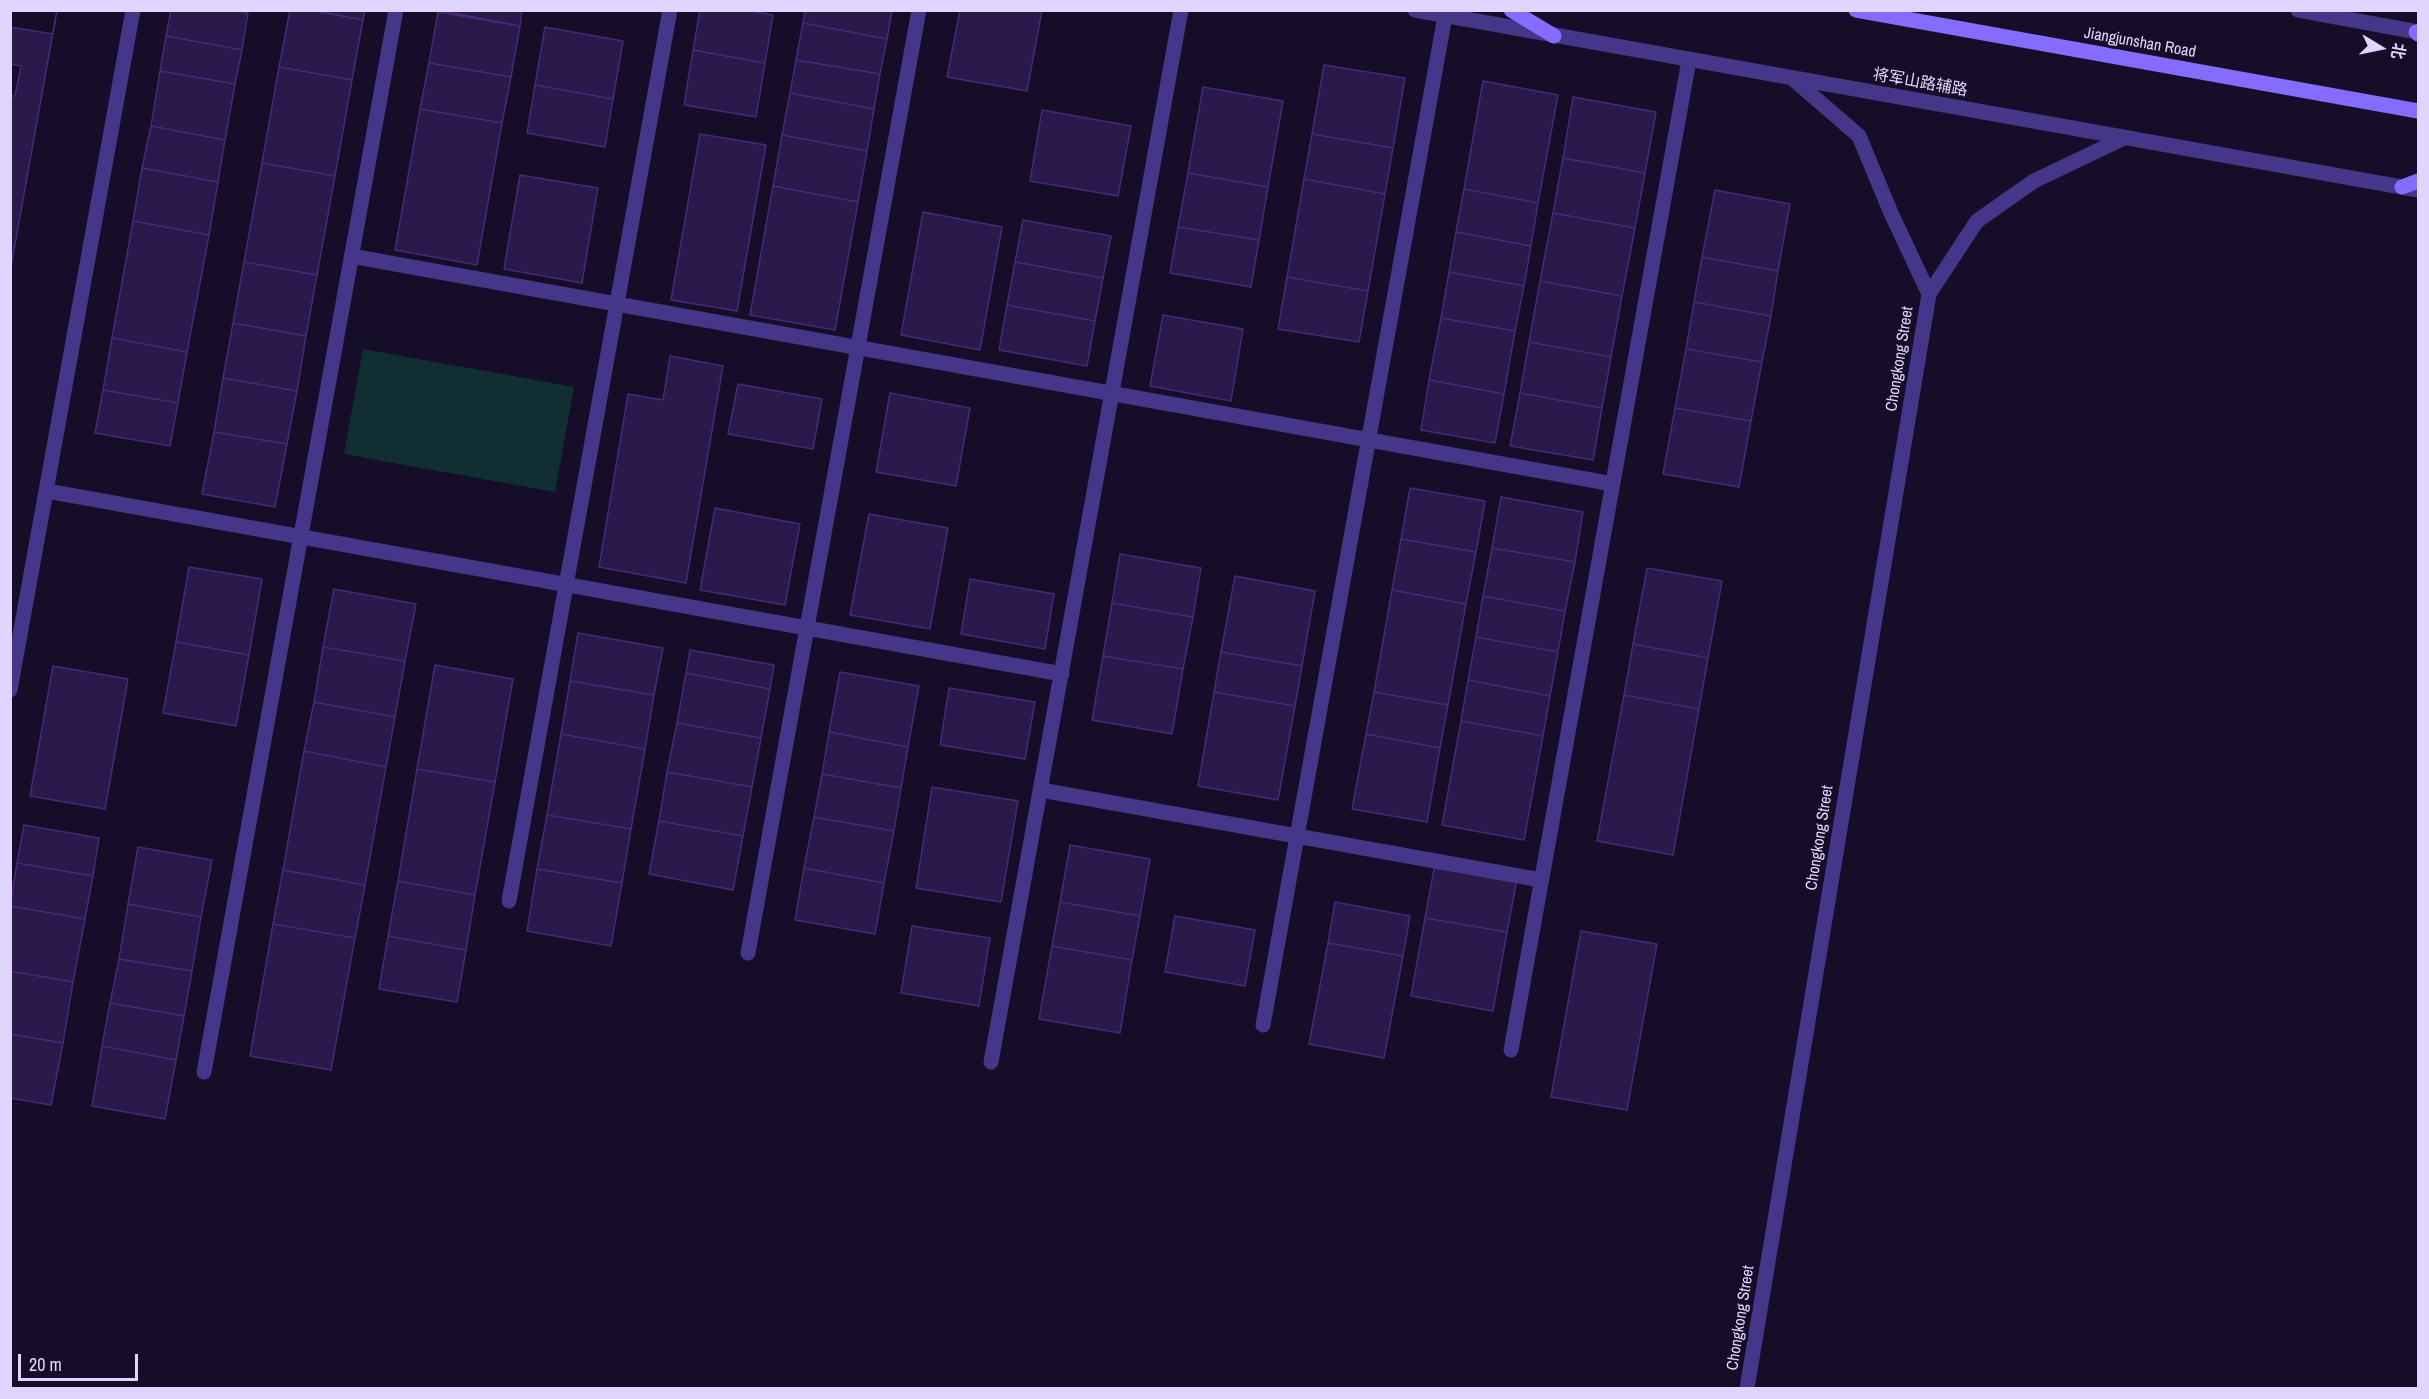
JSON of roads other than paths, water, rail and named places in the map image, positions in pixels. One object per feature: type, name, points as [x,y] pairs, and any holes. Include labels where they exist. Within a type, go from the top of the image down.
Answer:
[{"type":"street","points":[[10,690],[133,10]]},
{"type":"street","points":[[204,1072],[396,10]]},
{"type":"street","points":[[509,901],[670,10]]},
{"type":"street","points":[[748,953],[919,10]]},
{"type":"street","points":[[991,1062],[1181,10]]},
{"type":"street","name":"将军山路辅路","points":[[1415,10],[2418,190]]},
{"type":"street","points":[[1510,10],[1554,36]]},
{"type":"street","name":"Jiangjunshan Road","points":[[1856,10],[2418,111]]},
{"type":"street","points":[[2298,10],[2418,30]]},
{"type":"street","points":[[1263,1025],[1445,16]]},
{"type":"street","points":[[1511,1050],[1689,60]]},
{"type":"street","name":"Chongkong Street","points":[[1792,78],[1859,136],[1891,213],[1929,294]]},
{"type":"street","name":"Chongkong Street","points":[[1747,1389],[1929,294],[1977,221],[2034,181],[2124,138]]},
{"type":"street","points":[[2402,187],[2418,181]]},
{"type":"street","points":[[351,256],[1613,484]]},
{"type":"street","points":[[46,491],[1062,674]]},
{"type":"street","points":[[1041,790],[1541,880]]}]
